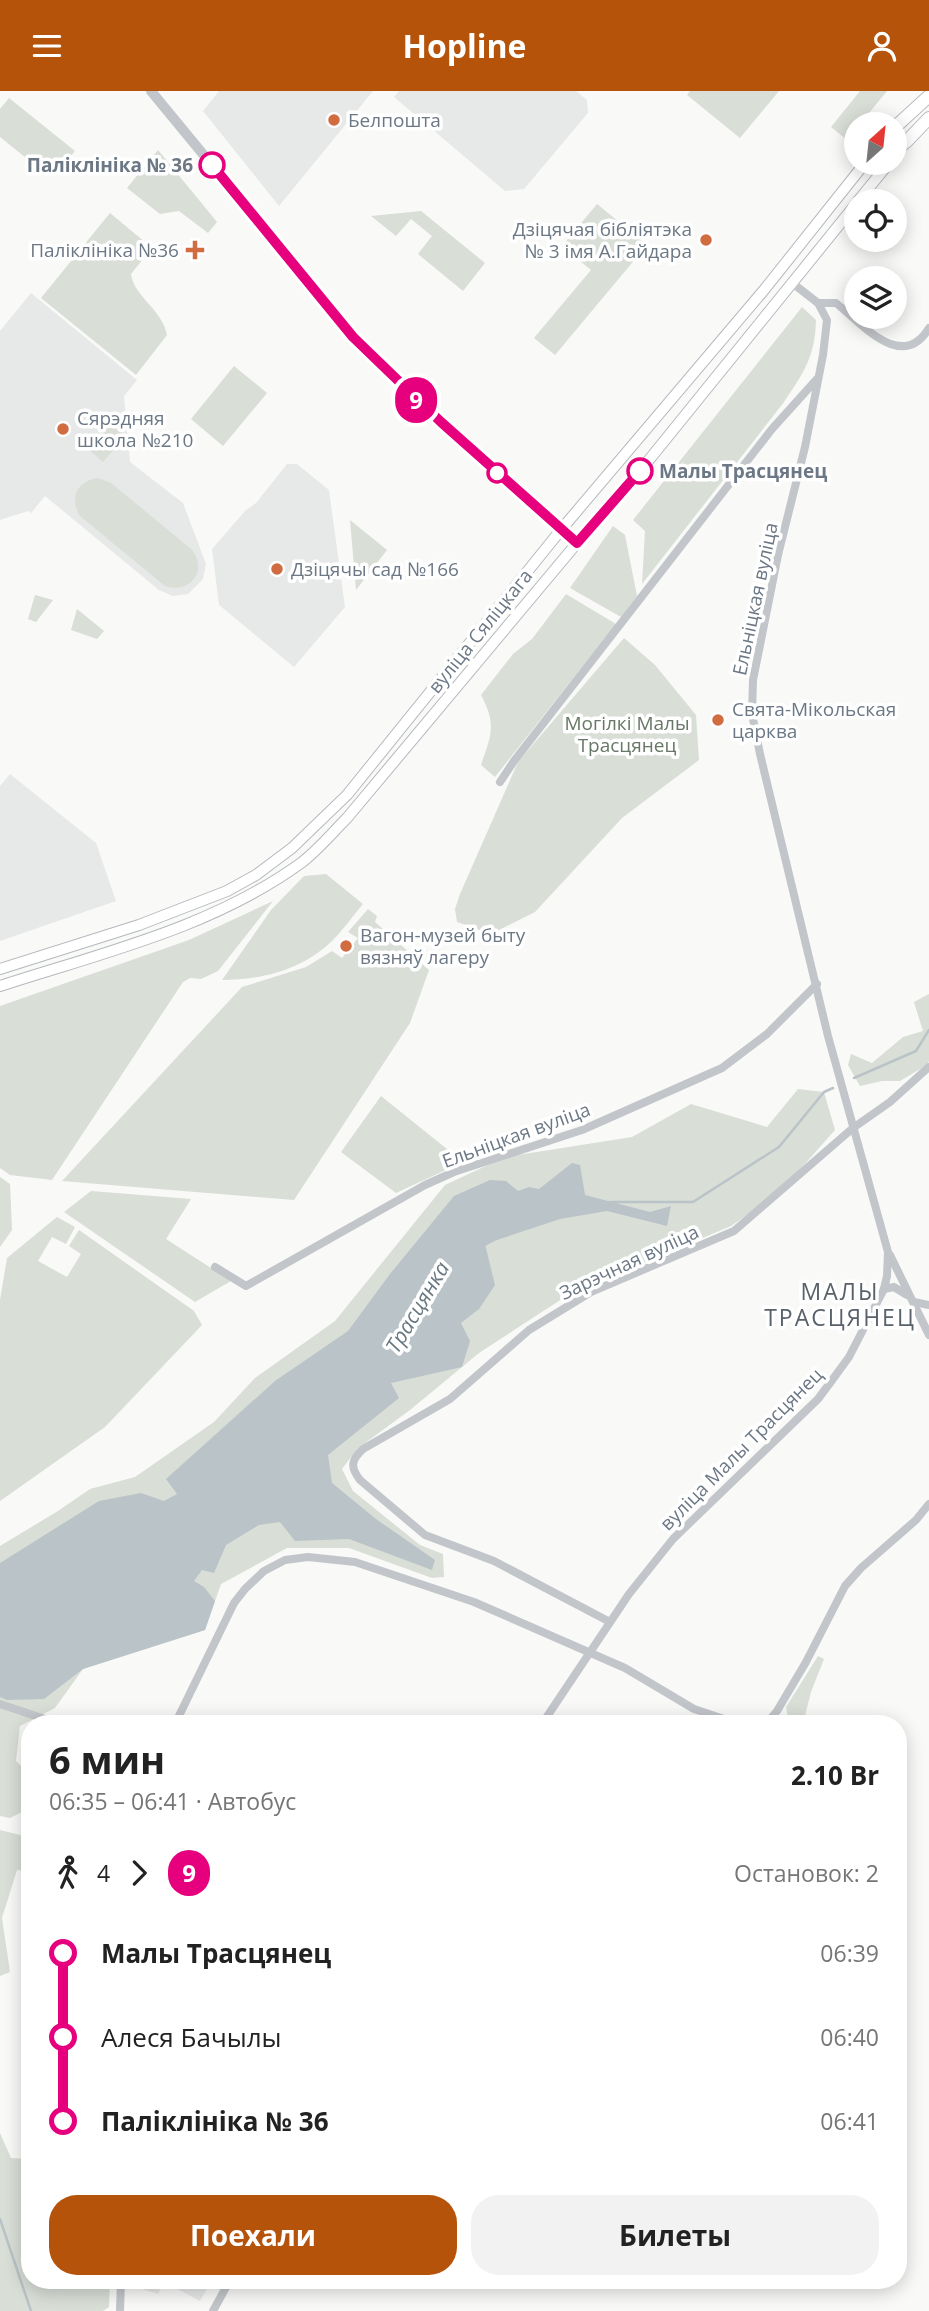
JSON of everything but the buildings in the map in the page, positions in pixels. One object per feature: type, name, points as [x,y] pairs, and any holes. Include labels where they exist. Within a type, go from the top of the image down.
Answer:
[{"type":"highway","points":[[906,112],[924,91]]},
{"type":"highway","points":[[907,115],[929,96]]},
{"type":"highway","points":[[907,141],[929,118]]},
{"type":"main road","name":"вуліца Сяліцкага","points":[[0,969],[139,925],[228,891],[292,848],[348,795],[561,531],[778,272],[855,175]]},
{"type":"main road","name":"вуліца Сяліцкага","points":[[868,189],[879,175]]},
{"type":"main road","name":"вуліца Сяліцкага","points":[[0,986],[189,923],[236,903],[301,863],[347,818],[640,471],[844,218]]},
{"type":"main road","points":[[778,272],[791,282]]},
{"type":"street","points":[[151,91],[353,337],[432,415],[577,543]]},
{"type":"street","points":[[791,282],[818,303],[827,320]]},
{"type":"street","points":[[818,303],[836,303],[881,341],[903,346],[918,342],[929,328]]},
{"type":"street","points":[[827,320],[836,303]]},
{"type":"street","name":"Ельніцкая вуліца","points":[[827,320],[805,447],[778,555],[752,680],[752,706],[760,754],[853,1128]]},
{"type":"street","points":[[500,782],[772,429],[817,379]]},
{"type":"street","name":"Ельніцкая вуліца","points":[[215,1267],[246,1286],[425,1185],[454,1172],[582,1131],[722,1068],[767,1034],[817,984]]},
{"type":"street","name":"Зарэчная вуліца","points":[[610,1622],[494,1560],[425,1535],[360,1480],[352,1463],[355,1456],[363,1448],[450,1399],[529,1330],[591,1292],[734,1231],[853,1128],[890,1102],[929,1067]]},
{"type":"street","name":"вуліца Малы Трасцянец","points":[[548,1715],[629,1594],[691,1520],[818,1399],[849,1357],[884,1289],[888,1252],[853,1128]]},
{"type":"street","points":[[888,1252],[929,1335]]},
{"type":"street","points":[[884,1289],[894,1287],[902,1290],[914,1302],[929,1305]]},
{"type":"street","points":[[774,1715],[806,1663],[845,1586],[861,1568],[916,1520],[929,1504]]},
{"type":"street","points":[[179,1715],[234,1603],[245,1589],[273,1565],[296,1557],[327,1557],[383,1570],[474,1602],[625,1668],[694,1709],[712,1715]]},
{"type":"street","points":[[0,1704],[33,1715]]},
{"type":"street","points":[[120,2311],[121,2289]]},
{"type":"street","points":[[213,2311],[225,2289]]},
{"type":"shaded area","points":[[219,91],[373,91],[279,206],[203,111]]},
{"type":"shaded area","points":[[399,91],[576,91],[587,100],[588,113],[524,189],[505,191],[394,97]]},
{"type":"shaded area","name":"Сярэдняя школа №210","points":[[31,293],[137,380],[124,396],[130,462],[183,503],[206,564],[203,579],[188,594],[173,596],[159,590],[45,496],[31,513],[28,511],[0,520],[0,331]]},
{"type":"shaded area","name":"Дзіцячы сад №166","points":[[287,464],[297,464],[329,490],[345,607],[294,667],[219,605],[212,549],[245,511],[256,503]]},
{"type":"shaded area","points":[[10,774],[96,843],[116,901],[0,941],[0,786]]},
{"type":"shaded area","points":[[142,2289],[160,2289],[158,2294]]},
{"type":"shaded area","points":[[177,2289],[207,2289],[200,2301]]},
{"type":"green space","points":[[690,91],[779,91],[740,138],[687,95]]},
{"type":"green space","points":[[860,91],[887,91],[870,112],[844,112],[844,138],[831,127]]},
{"type":"green space","points":[[9,98],[75,151],[59,170],[46,174],[0,137],[0,109]]},
{"type":"green space","points":[[158,150],[217,222],[208,233],[179,211],[160,214],[127,188]]},
{"type":"green space","points":[[597,204],[647,245],[555,355],[534,338],[591,270],[562,246]]},
{"type":"green space","points":[[421,211],[485,263],[463,291],[418,254],[432,236],[411,219],[396,236],[371,216]]},
{"type":"green space","points":[[110,213],[152,248],[131,274],[137,290],[160,318],[167,335],[136,375],[41,298]]},
{"type":"green space","points":[[802,307],[816,320],[811,354],[803,373],[784,402],[642,584],[645,531],[633,520]]},
{"type":"green space","points":[[234,366],[267,393],[223,446],[191,419]]},
{"type":"green space","points":[[109,423],[125,436],[103,462],[88,449]]},
{"type":"green space","points":[[98,478],[111,483],[191,549],[198,564],[197,572],[189,584],[174,588],[165,586],[80,516],[75,503],[77,491],[85,483]]},
{"type":"green space","points":[[350,520],[387,550],[356,590]]},
{"type":"green space","points":[[613,526],[625,535],[637,596],[621,617],[570,588]]},
{"type":"green space","points":[[566,594],[616,624],[495,777],[481,765],[491,722],[481,695],[513,654],[532,639]]},
{"type":"green space","points":[[35,595],[53,600],[36,622],[28,619]]},
{"type":"green space","points":[[77,609],[104,631],[97,639],[71,630]]},
{"type":"green space","name":"Могілкі Малы Трасцянец","points":[[624,638],[655,665],[696,715],[699,760],[622,818],[535,912],[491,934],[457,922],[455,909],[460,894],[518,762]]},
{"type":"green space","points":[[326,874],[363,904],[332,941],[308,959],[280,971],[251,978],[222,980],[271,910],[304,876]]},
{"type":"green space","points":[[273,901],[218,971],[201,979],[190,978],[183,982],[52,1180],[10,1175],[0,1168],[0,1006],[189,940]]},
{"type":"green space","points":[[368,909],[377,916],[375,922],[429,970],[410,1023],[294,1200],[62,1181],[242,987],[306,967],[332,951],[342,958],[358,938],[348,932]]},
{"type":"green space","points":[[929,994],[927,1065],[900,1081],[882,1081],[860,1086],[848,1065],[851,1054],[872,1063],[903,1037],[923,1031],[914,1002]]},
{"type":"green space","points":[[798,1089],[824,1092],[835,1130],[803,1166],[757,1208],[731,1226],[568,1295],[479,1353],[410,1410],[357,1449],[342,1469],[353,1491],[420,1545],[443,1554],[444,1577],[432,1578],[349,1548],[287,1548],[221,1584],[205,1630],[83,1669],[55,1708],[41,1715],[21,1715],[16,1761],[21,1766],[21,1812],[10,1818],[0,1816],[0,1546],[90,1489],[135,1477],[214,1422],[255,1378],[335,1321],[445,1185],[505,1157],[632,1137],[691,1104],[767,1127]]},
{"type":"green space","points":[[381,1096],[463,1162],[396,1193],[341,1152]]},
{"type":"green space","points":[[0,1177],[10,1184],[12,1230],[0,1247]]},
{"type":"green space","points":[[91,1191],[191,1199],[166,1239],[231,1281],[195,1302],[64,1212]]},
{"type":"green space","points":[[57,1217],[75,1227],[66,1244],[52,1237],[38,1261],[67,1277],[81,1254],[69,1246],[79,1230],[194,1311],[202,1325],[105,1427],[0,1501],[0,1300],[7,1258]]},
{"type":"green space","points":[[818,1656],[824,1659],[805,1715],[787,1715],[786,1707]]},
{"type":"green space","points":[[0,1830],[21,1835],[21,1870],[17,1870],[2,1918],[10,1972],[0,1976]]},
{"type":"green space","points":[[0,2133],[11,2158],[21,2159],[21,2289],[110,2289],[109,2307],[103,2311],[0,2311]]},
{"type":"water","points":[[572,1163],[580,1165],[585,1195],[650,1212],[671,1206],[667,1226],[607,1211],[560,1219],[485,1244],[495,1285],[479,1309],[461,1323],[470,1341],[462,1367],[391,1383],[399,1398],[328,1455],[332,1483],[376,1519],[435,1560],[432,1570],[349,1539],[295,1541],[280,1522],[259,1525],[226,1545],[214,1573],[202,1570],[194,1581],[204,1587],[215,1601],[205,1630],[83,1669],[44,1699],[7,1700],[0,1697],[0,1563],[99,1501],[141,1493],[164,1501],[177,1494],[166,1479],[275,1381],[348,1331],[390,1274],[454,1196],[490,1180],[506,1181],[518,1191],[529,1187],[539,1189]]},
{"type":"waterway","name":"Трасцянка","points":[[854,1078],[916,1051],[929,1030]]},
{"type":"waterway","name":"Трасцянка","points":[[610,1202],[693,1202],[779,1147],[824,1092],[833,1088]]},
{"type":"waterway","name":"Трасцянка","points":[[481,1247],[494,1240]]},
{"type":"waterway","name":"Трасцянка","points":[[0,2219],[21,2281]]},
{"type":"waterway","name":"Трасцянка","points":[[24,2289],[31,2311]]},
{"type":"bus line","name":"9","points":[[212,165],[353,337],[441,422],[577,543],[640,471]]},
{"type":"place","name":"Белпошта","points":[[334,120]]},
{"type":"place","name":"Паліклініка № 36","points":[[212,165]]},
{"type":"place","name":"Дзіцячая бібліятэка № 3 імя А.Гайдара","points":[[706,240]]},
{"type":"place","name":"Паліклініка №36","points":[[195,250]]},
{"type":"place","name":"Сярэдняя школа №210","points":[[63,429]]},
{"type":"place","name":"Малы Трасцянец","points":[[640,471]]},
{"type":"place","name":"Дзіцячы сад №166","points":[[277,569]]},
{"type":"place","name":"Свята-Мікольская царква","points":[[718,720]]},
{"type":"place","name":"Вагон-музей быту вязняў лагеру","points":[[346,946]]},
{"type":"district","name":"МАЛЫ ТРАСЦЯНЕЦ","points":[[840,1304]]}]
